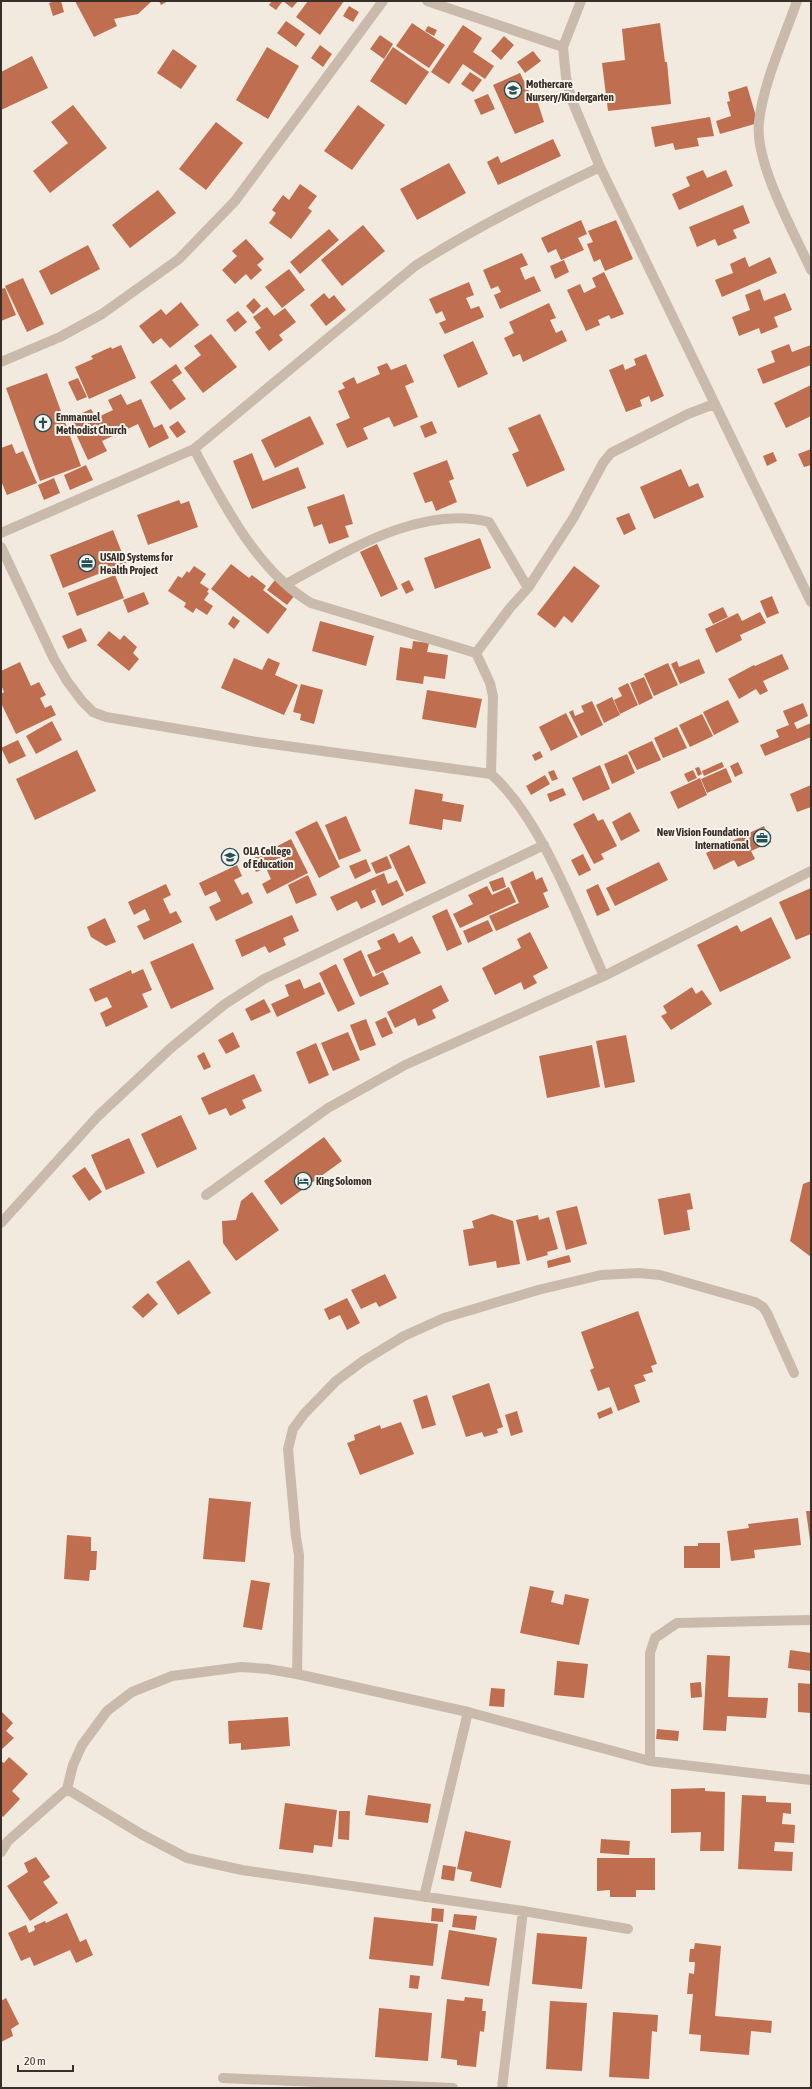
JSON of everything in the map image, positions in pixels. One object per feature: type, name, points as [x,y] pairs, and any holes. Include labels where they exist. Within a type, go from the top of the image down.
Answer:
[{"type":"street","points":[[1,362],[60,337],[102,314],[179,259],[235,201],[383,1]]},
{"type":"street","points":[[427,1],[563,47]]},
{"type":"street","points":[[581,1],[563,47],[566,77],[571,98],[600,167],[811,602]]},
{"type":"street","points":[[797,1],[775,64],[759,123],[760,149],[769,177],[811,270]]},
{"type":"street","points":[[1,533],[194,449],[415,266],[450,243],[512,210],[600,167]]},
{"type":"street","points":[[476,654],[510,608],[528,588],[574,517],[603,463],[611,453],[688,414],[714,404]]},
{"type":"street","points":[[194,449],[224,506],[271,570],[286,584],[311,603],[476,654],[490,683],[493,696],[491,774]]},
{"type":"street","points":[[286,584],[350,550],[400,529],[452,518],[475,518],[488,522],[528,588]]},
{"type":"street","points":[[1,547],[54,659],[67,681],[82,701],[93,712],[106,717],[257,742],[491,774],[504,786],[544,845],[604,976]]},
{"type":"street","points":[[1,1223],[98,1116],[172,1047],[225,1004],[271,976],[544,845]]},
{"type":"street","points":[[206,1195],[328,1108],[399,1069],[604,976],[811,871]]},
{"type":"street","points":[[297,1674],[299,1555],[296,1538],[288,1449],[293,1429],[304,1414],[336,1381],[363,1361],[392,1343],[444,1318],[538,1290],[601,1275],[639,1273],[660,1275],[755,1302],[768,1313],[794,1373]]},
{"type":"street","points":[[650,1761],[650,1653],[655,1638],[677,1623],[811,1620]]},
{"type":"street","points":[[1,1852],[8,1841],[67,1789],[73,1766],[82,1745],[107,1711],[132,1692],[172,1676],[241,1667],[297,1674],[468,1712],[650,1761],[811,1780]]},
{"type":"street","points":[[424,1897],[468,1712]]},
{"type":"street","points":[[67,1789],[141,1834],[187,1858],[242,1870],[524,1911],[628,1928]]},
{"type":"street","points":[[502,2088],[524,1911]]},
{"type":"street","points":[[223,2078],[453,2088]]},
{"type":"building","points":[[61,1],[64,12],[53,16],[49,3]]},
{"type":"building","points":[[75,1],[152,1],[138,14],[114,19],[117,26],[94,37]]},
{"type":"building","points":[[159,1],[168,1],[161,5]]},
{"type":"building","points":[[272,1],[282,2],[276,10],[269,5]]},
{"type":"building","points":[[283,1],[298,1],[292,8]]},
{"type":"building","points":[[308,1],[344,1],[320,35],[296,17]]},
{"type":"building","points":[[349,6],[359,12],[353,22],[343,16]]},
{"type":"building","points":[[286,21],[305,34],[296,47],[277,33]]},
{"type":"building","points":[[412,23],[445,45],[429,68],[396,46]]},
{"type":"building","points":[[660,23],[665,62],[667,62],[671,104],[608,111],[602,63],[625,60],[622,29]]},
{"type":"building","points":[[463,25],[482,38],[473,52],[494,66],[485,79],[463,64],[449,84],[431,72]]},
{"type":"building","points":[[428,26],[437,30],[434,36],[425,31]]},
{"type":"building","points":[[380,35],[393,44],[384,59],[370,49]]},
{"type":"building","points":[[504,36],[514,45],[501,60],[491,51]]},
{"type":"building","points":[[320,45],[332,54],[323,67],[311,58]]},
{"type":"building","points":[[267,47],[299,66],[268,119],[236,100]]},
{"type":"building","points":[[393,47],[429,72],[406,105],[370,81]]},
{"type":"building","points":[[173,49],[197,66],[181,89],[157,73]]},
{"type":"building","points":[[533,51],[541,61],[525,73],[517,62]]},
{"type":"building","points":[[32,56],[48,88],[1,110],[1,72]]},
{"type":"building","points":[[470,72],[482,80],[473,92],[461,84]]},
{"type":"building","points":[[520,73],[531,95],[535,94],[544,122],[515,134],[493,85]]},
{"type":"building","points":[[747,86],[758,123],[720,134],[716,121],[731,116],[727,102],[730,101],[728,92]]},
{"type":"building","points":[[488,94],[495,109],[481,115],[474,100]]},
{"type":"building","points":[[73,105],[107,148],[50,193],[33,171],[68,143],[51,122]]},
{"type":"building","points":[[358,105],[385,125],[352,170],[324,151]]},
{"type":"building","points":[[710,117],[714,136],[697,138],[699,146],[675,150],[673,143],[655,147],[651,127]]},
{"type":"building","points":[[216,122],[243,143],[206,190],[179,169]]},
{"type":"building","points":[[553,139],[561,156],[498,185],[487,162],[498,156],[501,163]]},
{"type":"building","points":[[449,163],[466,193],[417,220],[400,189]]},
{"type":"building","points":[[703,170],[707,178],[726,170],[733,186],[679,210],[672,194],[690,186],[686,177]]},
{"type":"building","points":[[300,184],[317,196],[308,208],[312,211],[291,239],[269,223],[276,213],[272,210],[283,195],[289,200]]},
{"type":"building","points":[[158,190],[176,213],[130,248],[112,225]]},
{"type":"building","points":[[743,205],[750,223],[733,230],[737,238],[718,246],[715,239],[697,247],[689,227]]},
{"type":"building","points":[[581,220],[587,234],[578,238],[584,250],[561,260],[556,249],[548,253],[541,238]]},
{"type":"building","points":[[616,220],[633,259],[605,271],[600,259],[594,262],[587,244],[593,242],[588,231]]},
{"type":"building","points":[[363,225],[385,251],[342,286],[321,260]]},
{"type":"building","points":[[329,229],[339,240],[300,274],[290,262]]},
{"type":"building","points":[[246,239],[264,259],[257,265],[262,270],[251,280],[246,274],[235,284],[222,270],[237,256],[232,251]]},
{"type":"building","points":[[88,245],[100,269],[51,295],[39,271]]},
{"type":"building","points":[[522,253],[528,265],[520,268],[525,280],[534,276],[541,291],[500,309],[494,295],[501,292],[498,286],[491,289],[483,270]]},
{"type":"building","points":[[745,257],[749,267],[770,257],[777,273],[722,297],[715,280],[733,273],[730,264]]},
{"type":"building","points":[[564,260],[569,272],[555,279],[550,266]]},
{"type":"building","points":[[289,269],[305,290],[282,308],[265,287]]},
{"type":"building","points":[[604,272],[624,314],[611,319],[609,315],[598,320],[600,325],[586,331],[567,290],[580,284],[584,293],[596,287],[592,278]]},
{"type":"building","points":[[23,278],[44,324],[27,332],[5,286]]},
{"type":"building","points":[[469,282],[474,295],[466,298],[471,309],[479,306],[484,317],[445,334],[439,323],[446,320],[442,311],[436,314],[429,299]]},
{"type":"building","points":[[5,288],[16,315],[1,321],[1,289]]},
{"type":"building","points":[[760,289],[764,301],[785,293],[792,310],[774,317],[778,327],[761,334],[759,328],[739,336],[732,317],[750,310],[745,295]]},
{"type":"building","points":[[324,293],[329,299],[334,295],[346,310],[326,326],[310,305]]},
{"type":"building","points":[[254,298],[261,306],[253,314],[246,306]]},
{"type":"building","points":[[181,302],[199,325],[170,348],[161,338],[153,344],[139,326],[161,309],[166,315]]},
{"type":"building","points":[[549,303],[556,318],[550,320],[556,333],[562,330],[567,341],[523,362],[520,354],[513,357],[504,338],[514,333],[509,322]]},
{"type":"building","points":[[267,307],[274,316],[285,308],[296,322],[279,335],[283,340],[269,351],[255,332],[261,328],[253,317]]},
{"type":"building","points":[[238,311],[247,322],[235,332],[226,320]]},
{"type":"building","points":[[211,334],[237,367],[203,393],[184,368],[201,355],[194,346]]},
{"type":"building","points":[[473,341],[488,374],[458,388],[443,355]]},
{"type":"building","points":[[789,344],[792,352],[811,345],[811,365],[763,384],[757,369],[775,362],[771,351]]},
{"type":"building","points":[[121,345],[136,378],[89,399],[75,367],[93,359],[91,356],[111,347],[112,349]]},
{"type":"building","points":[[646,354],[664,396],[651,402],[649,396],[640,400],[642,406],[626,412],[609,370],[623,364],[625,370],[636,365],[634,359]]},
{"type":"building","points":[[387,363],[391,370],[406,364],[414,382],[405,386],[418,417],[394,427],[389,417],[363,428],[368,439],[347,448],[336,424],[350,418],[338,391],[345,388],[342,383],[354,377],[357,384],[380,374],[377,367]]},
{"type":"building","points":[[176,364],[182,373],[172,380],[186,399],[170,410],[150,382]]},
{"type":"building","points":[[47,373],[81,466],[40,481],[6,388]]},
{"type":"building","points":[[78,378],[87,397],[77,401],[68,382]]},
{"type":"building","points":[[811,385],[811,416],[786,428],[774,403]]},
{"type":"building","points":[[121,394],[127,405],[141,399],[154,428],[162,424],[169,438],[149,448],[138,424],[102,441],[107,451],[88,460],[69,419],[91,409],[96,418],[113,410],[108,400]]},
{"type":"building","points":[[540,414],[565,470],[527,487],[512,454],[519,451],[508,428]]},
{"type":"building","points":[[310,416],[324,444],[275,468],[261,440]]},
{"type":"building","points":[[178,421],[186,432],[177,438],[169,427]]},
{"type":"building","points":[[432,421],[437,433],[425,438],[420,426]]},
{"type":"building","points":[[12,444],[16,454],[23,451],[37,483],[7,495],[1,481],[1,448]]},
{"type":"building","points":[[811,449],[811,465],[804,467],[798,454]]},
{"type":"building","points":[[773,452],[777,461],[767,466],[763,456]]},
{"type":"building","points":[[252,453],[263,481],[298,467],[306,488],[252,509],[233,461]]},
{"type":"building","points":[[447,460],[454,479],[449,481],[457,502],[436,511],[432,501],[425,503],[413,473]]},
{"type":"building","points":[[86,465],[93,480],[70,490],[64,475]]},
{"type":"building","points":[[681,469],[689,487],[698,483],[704,497],[654,519],[640,487]]},
{"type":"building","points":[[54,478],[60,493],[44,500],[38,485]]},
{"type":"building","points":[[344,494],[353,524],[345,526],[349,537],[329,544],[322,524],[314,527],[307,507]]},
{"type":"building","points":[[179,500],[181,504],[189,501],[198,527],[148,545],[137,515]]},
{"type":"building","points":[[629,513],[636,529],[624,535],[616,518]]},
{"type":"building","points":[[113,530],[126,563],[63,588],[50,555]]},
{"type":"building","points":[[480,538],[491,568],[435,589],[424,558]]},
{"type":"building","points":[[377,544],[398,589],[381,597],[360,552]]},
{"type":"building","points":[[231,564],[249,578],[252,575],[266,586],[263,590],[287,609],[268,634],[211,589]]},
{"type":"building","points":[[194,566],[206,574],[200,583],[209,589],[207,592],[209,593],[204,600],[213,606],[207,615],[196,608],[193,613],[184,607],[186,603],[168,591],[178,576],[182,578],[187,571],[189,573]]},
{"type":"building","points":[[574,566],[600,586],[572,623],[564,616],[555,628],[537,614]]},
{"type":"building","points":[[115,575],[124,598],[77,616],[68,593]]},
{"type":"building","points":[[275,580],[295,595],[287,605],[267,590]]},
{"type":"building","points":[[409,580],[414,590],[406,594],[401,584]]},
{"type":"building","points":[[144,592],[149,604],[128,613],[123,600]]},
{"type":"building","points":[[772,596],[779,613],[767,618],[760,601]]},
{"type":"building","points":[[723,607],[728,617],[713,624],[708,614]]},
{"type":"building","points":[[760,612],[766,623],[740,635],[742,640],[716,653],[705,629],[738,613],[742,621]]},
{"type":"building","points":[[233,616],[240,621],[234,629],[228,624]]},
{"type":"building","points":[[320,621],[374,636],[366,666],[312,651]]},
{"type":"building","points":[[81,628],[87,641],[68,649],[62,636]]},
{"type":"building","points":[[109,631],[120,640],[124,635],[137,647],[133,653],[139,659],[129,671],[97,645]]},
{"type":"building","points":[[413,641],[429,643],[427,652],[448,655],[445,679],[424,676],[423,684],[396,680],[400,647],[412,649]]},
{"type":"building","points":[[782,654],[789,669],[763,681],[768,691],[760,695],[756,689],[739,699],[728,679],[754,665],[755,666]]},
{"type":"building","points":[[234,658],[262,670],[268,658],[280,663],[275,675],[298,685],[284,715],[221,688]]},
{"type":"building","points":[[699,659],[705,673],[680,684],[671,664],[677,661],[679,667]]},
{"type":"building","points":[[20,662],[31,686],[39,682],[46,695],[40,698],[45,708],[51,705],[56,715],[16,734],[1,703],[1,694],[4,692],[1,685],[1,671]]},
{"type":"building","points":[[668,663],[678,685],[654,696],[644,674]]},
{"type":"building","points":[[644,677],[653,698],[639,705],[630,683]]},
{"type":"building","points":[[628,683],[638,705],[620,714],[614,700],[622,696],[618,688]]},
{"type":"building","points":[[301,684],[323,690],[314,724],[300,720],[301,714],[293,712]]},
{"type":"building","points":[[427,690],[482,699],[476,728],[422,719]]},
{"type":"building","points":[[612,697],[620,715],[604,723],[596,705]]},
{"type":"building","points":[[728,700],[739,722],[714,735],[703,712]]},
{"type":"building","points":[[592,701],[603,725],[581,736],[569,712],[573,710],[575,716],[584,712],[581,706]]},
{"type":"building","points":[[803,703],[808,716],[794,723],[797,729],[811,723],[811,737],[765,756],[760,745],[779,737],[776,730],[789,725],[783,711]]},
{"type":"building","points":[[566,713],[578,737],[551,751],[539,727]]},
{"type":"building","points":[[702,714],[713,736],[690,747],[679,725]]},
{"type":"building","points":[[52,721],[62,740],[36,754],[26,736]]},
{"type":"building","points":[[677,727],[687,748],[663,758],[654,738]]},
{"type":"building","points":[[18,740],[26,756],[9,764],[1,748]]},
{"type":"building","points":[[652,741],[661,760],[637,770],[628,752]]},
{"type":"building","points":[[77,750],[96,791],[35,820],[16,779]]},
{"type":"building","points":[[540,751],[543,757],[535,761],[532,755]]},
{"type":"building","points":[[627,754],[635,773],[612,784],[604,764]]},
{"type":"building","points":[[722,762],[724,767],[704,776],[702,771]]},
{"type":"building","points":[[738,762],[743,773],[735,777],[730,766]]},
{"type":"building","points":[[600,765],[610,789],[583,801],[572,778]]},
{"type":"building","points":[[699,767],[702,774],[698,776],[695,768]]},
{"type":"building","points":[[726,768],[732,782],[707,793],[701,779]]},
{"type":"building","points":[[554,770],[558,779],[552,781],[548,772]]},
{"type":"building","points":[[693,770],[697,778],[688,782],[684,774]]},
{"type":"building","points":[[545,775],[550,784],[531,795],[526,786]]},
{"type":"building","points":[[700,778],[707,795],[678,809],[670,792]]},
{"type":"building","points":[[811,785],[811,807],[797,812],[790,794]]},
{"type":"building","points":[[563,788],[566,795],[550,802],[547,794]]},
{"type":"building","points":[[415,789],[443,794],[442,801],[464,805],[461,822],[443,819],[442,830],[409,824]]},
{"type":"building","points":[[630,812],[640,831],[621,841],[612,822]]},
{"type":"building","points":[[594,813],[598,821],[603,819],[617,846],[601,854],[604,859],[594,864],[573,824]]},
{"type":"building","points":[[346,816],[361,851],[339,860],[325,825]]},
{"type":"building","points":[[317,821],[340,867],[319,878],[295,832]]},
{"type":"building","points":[[764,826],[771,842],[751,851],[755,859],[738,867],[734,860],[714,870],[706,853]]},
{"type":"building","points":[[291,839],[308,873],[267,894],[262,884],[271,879],[266,868],[256,872],[250,860]]},
{"type":"building","points":[[409,845],[426,883],[406,892],[389,855]]},
{"type":"building","points":[[583,854],[591,870],[579,876],[571,860]]},
{"type":"building","points":[[387,856],[392,868],[376,874],[371,863]]},
{"type":"building","points":[[366,859],[371,871],[355,879],[349,866]]},
{"type":"building","points":[[659,862],[668,880],[615,906],[606,888]]},
{"type":"building","points":[[237,865],[242,876],[234,880],[242,895],[248,892],[253,903],[216,921],[209,907],[221,901],[216,891],[205,896],[199,883]]},
{"type":"building","points":[[533,871],[536,880],[542,877],[548,891],[543,893],[549,907],[496,931],[489,916],[519,903],[510,882]]},
{"type":"building","points":[[384,873],[388,884],[397,880],[404,895],[382,906],[375,890],[379,888],[371,891],[376,902],[361,909],[357,901],[337,911],[330,897]]},
{"type":"building","points":[[308,875],[317,895],[296,904],[288,885]]},
{"type":"building","points":[[503,877],[506,887],[493,892],[489,882]]},
{"type":"building","points":[[166,884],[171,895],[163,899],[170,914],[176,911],[182,922],[144,940],[137,926],[150,920],[145,909],[134,915],[128,902]]},
{"type":"building","points":[[598,884],[610,910],[597,916],[586,890]]},
{"type":"building","points":[[487,886],[492,895],[509,887],[516,902],[460,928],[453,914],[473,904],[468,895]]},
{"type":"building","points":[[811,888],[811,934],[796,940],[779,902]]},
{"type":"building","points":[[447,909],[462,944],[447,951],[432,916]]},
{"type":"building","points":[[292,915],[299,931],[283,938],[286,945],[269,953],[265,946],[242,957],[235,940]]},
{"type":"building","points":[[771,917],[791,958],[720,992],[697,945],[737,925],[741,932]]},
{"type":"building","points":[[105,918],[116,942],[106,946],[91,937],[87,927]]},
{"type":"building","points":[[488,920],[493,931],[468,943],[463,931]]},
{"type":"building","points":[[530,932],[548,968],[533,976],[537,983],[524,990],[521,982],[495,995],[482,968],[521,948],[517,939]]},
{"type":"building","points":[[394,933],[399,943],[412,936],[421,953],[376,974],[367,955],[381,949],[377,941]]},
{"type":"building","points":[[193,943],[214,989],[171,1009],[150,962]]},
{"type":"building","points":[[361,950],[373,977],[383,972],[389,984],[360,997],[343,959]]},
{"type":"building","points":[[336,964],[355,1004],[338,1012],[319,973]]},
{"type":"building","points":[[143,969],[152,990],[142,994],[148,1007],[106,1027],[100,1013],[112,1007],[107,997],[95,1002],[89,989],[131,970],[132,974]]},
{"type":"building","points":[[300,979],[304,989],[320,982],[325,994],[277,1017],[271,1004],[289,996],[285,985]]},
{"type":"building","points":[[441,985],[449,1001],[432,1010],[436,1018],[418,1026],[415,1018],[395,1028],[387,1012]]},
{"type":"building","points":[[692,987],[696,994],[702,990],[712,1004],[671,1030],[661,1016],[667,1013],[663,1006]]},
{"type":"building","points":[[264,999],[271,1012],[251,1021],[245,1009]]},
{"type":"building","points":[[386,1017],[393,1033],[382,1038],[375,1022]]},
{"type":"building","points":[[366,1019],[376,1045],[360,1051],[350,1025]]},
{"type":"building","points":[[233,1032],[240,1047],[226,1054],[218,1040]]},
{"type":"building","points":[[348,1032],[360,1060],[333,1071],[321,1043]]},
{"type":"building","points":[[626,1035],[635,1082],[605,1088],[596,1041]]},
{"type":"building","points":[[316,1043],[329,1075],[309,1084],[296,1052]]},
{"type":"building","points":[[592,1045],[600,1087],[547,1098],[539,1056]]},
{"type":"building","points":[[204,1052],[211,1067],[204,1070],[197,1056]]},
{"type":"building","points":[[254,1074],[262,1091],[242,1100],[246,1108],[230,1116],[226,1108],[209,1115],[201,1098]]},
{"type":"building","points":[[181,1115],[197,1149],[157,1168],[141,1134]]},
{"type":"building","points":[[324,1137],[342,1161],[281,1205],[264,1181]]},
{"type":"building","points":[[129,1138],[145,1173],[106,1190],[91,1155]]},
{"type":"building","points":[[85,1167],[102,1192],[89,1201],[72,1176]]},
{"type":"building","points":[[811,1181],[811,1257],[790,1241],[803,1184]]},
{"type":"building","points":[[252,1192],[279,1230],[236,1261],[223,1243],[222,1221],[236,1220],[241,1201]]},
{"type":"building","points":[[690,1193],[693,1209],[687,1210],[690,1230],[664,1235],[658,1199]]},
{"type":"building","points":[[577,1206],[587,1244],[566,1250],[556,1211]]},
{"type":"building","points":[[492,1214],[513,1221],[520,1264],[497,1268],[496,1261],[469,1266],[463,1230],[474,1228],[472,1221]]},
{"type":"building","points":[[538,1215],[539,1220],[549,1217],[558,1249],[547,1252],[548,1255],[527,1261],[516,1220]]},
{"type":"building","points":[[569,1255],[571,1262],[548,1268],[547,1261]]},
{"type":"building","points":[[189,1260],[211,1293],[178,1315],[156,1282]]},
{"type":"building","points":[[385,1274],[397,1298],[379,1307],[376,1302],[361,1309],[351,1290]]},
{"type":"building","points":[[148,1293],[158,1304],[143,1318],[132,1307]]},
{"type":"building","points":[[347,1298],[360,1323],[347,1330],[340,1315],[329,1320],[324,1309]]},
{"type":"building","points":[[638,1311],[657,1364],[651,1366],[653,1372],[643,1375],[646,1381],[634,1385],[640,1402],[618,1411],[609,1387],[598,1391],[590,1370],[594,1368],[581,1332]]},
{"type":"building","points":[[489,1383],[503,1427],[497,1429],[498,1433],[484,1437],[482,1432],[466,1437],[452,1396]]},
{"type":"building","points":[[427,1395],[436,1425],[422,1429],[413,1400]]},
{"type":"building","points":[[611,1407],[613,1413],[599,1419],[597,1413]]},
{"type":"building","points":[[517,1411],[523,1432],[511,1436],[505,1415]]},
{"type":"building","points":[[401,1422],[414,1454],[360,1475],[347,1443],[355,1440],[354,1435],[380,1425],[381,1429]]},
{"type":"building","points":[[209,1498],[251,1502],[245,1562],[203,1559]]},
{"type":"building","points":[[806,1511],[811,1511],[811,1540],[810,1540]]},
{"type":"building","points":[[798,1518],[801,1545],[754,1550],[755,1558],[731,1561],[727,1531],[749,1528],[748,1524]]},
{"type":"building","points":[[67,1535],[91,1537],[91,1551],[97,1551],[96,1570],[90,1570],[89,1581],[64,1579]]},
{"type":"building","points":[[698,1543],[720,1543],[720,1568],[684,1568],[684,1546],[698,1546]]},
{"type":"building","points":[[251,1580],[270,1583],[262,1630],[243,1627]]},
{"type":"building","points":[[530,1586],[554,1591],[551,1602],[563,1605],[565,1594],[589,1599],[579,1645],[520,1633]]},
{"type":"building","points":[[790,1650],[811,1653],[811,1671],[788,1668]]},
{"type":"building","points":[[707,1655],[730,1656],[728,1697],[768,1698],[766,1718],[727,1716],[726,1731],[703,1730]]},
{"type":"building","points":[[557,1661],[588,1664],[584,1698],[554,1695]]},
{"type":"building","points":[[701,1682],[702,1697],[691,1698],[690,1683]]},
{"type":"building","points":[[798,1683],[811,1684],[811,1713],[798,1712]]},
{"type":"building","points":[[491,1688],[505,1689],[504,1707],[489,1706]]},
{"type":"building","points":[[1,1711],[13,1723],[6,1731],[14,1738],[1,1750]]},
{"type":"building","points":[[288,1717],[290,1746],[241,1750],[241,1743],[229,1744],[228,1721]]},
{"type":"building","points":[[657,1729],[679,1731],[678,1741],[656,1739]]},
{"type":"building","points":[[9,1757],[28,1774],[12,1791],[20,1799],[3,1817],[1,1815],[1,1761],[4,1763]]},
{"type":"building","points":[[705,1788],[705,1791],[725,1792],[724,1851],[700,1851],[701,1832],[671,1833],[671,1789]]},
{"type":"building","points":[[368,1795],[431,1804],[428,1823],[365,1815]]},
{"type":"building","points":[[742,1795],[766,1796],[766,1802],[791,1803],[791,1814],[783,1813],[782,1824],[795,1825],[794,1843],[775,1842],[774,1851],[793,1852],[792,1871],[738,1869]]},
{"type":"building","points":[[285,1803],[337,1810],[332,1847],[314,1845],[313,1853],[279,1849]]},
{"type":"building","points":[[339,1811],[350,1811],[349,1840],[338,1839]]},
{"type":"building","points":[[465,1831],[511,1841],[501,1888],[470,1881],[472,1872],[457,1869]]},
{"type":"building","points":[[601,1839],[630,1841],[629,1855],[600,1853]]},
{"type":"building","points":[[36,1857],[50,1877],[43,1882],[58,1903],[30,1921],[7,1886],[28,1872],[24,1863]]},
{"type":"building","points":[[597,1858],[655,1858],[655,1890],[636,1890],[636,1897],[610,1897],[610,1890],[597,1891]]},
{"type":"building","points":[[443,1865],[456,1867],[454,1881],[441,1879]]},
{"type":"building","points":[[432,1908],[444,1909],[443,1922],[431,1921]]},
{"type":"building","points":[[67,1913],[80,1942],[86,1939],[93,1955],[76,1963],[70,1950],[34,1966],[30,1957],[21,1961],[8,1933],[26,1925],[29,1933],[35,1930],[34,1926],[45,1921],[46,1923]]},
{"type":"building","points":[[454,1914],[477,1916],[475,1930],[452,1927]]},
{"type":"building","points":[[374,1917],[438,1924],[433,1966],[369,1959]]},
{"type":"building","points":[[449,1930],[497,1938],[489,1986],[441,1979]]},
{"type":"building","points":[[537,1933],[587,1937],[582,1989],[532,1984]]},
{"type":"building","points":[[695,1943],[721,1946],[715,2016],[772,2021],[771,2033],[751,2031],[749,2055],[700,2051],[701,2035],[689,2034],[693,1994],[687,1994],[689,1973],[694,1974],[695,1962],[689,1962],[690,1949],[694,1949]]},
{"type":"building","points":[[410,1975],[420,1976],[418,1989],[409,1988]]},
{"type":"building","points":[[465,1997],[483,1999],[482,2011],[486,2011],[484,2032],[480,2031],[476,2067],[457,2065],[457,2060],[441,2058],[447,1999],[464,2001]]},
{"type":"building","points":[[6,1998],[19,2024],[11,2029],[13,2036],[1,2042],[1,2001]]},
{"type":"building","points":[[550,2001],[587,2003],[582,2071],[546,2069]]},
{"type":"building","points":[[379,2008],[432,2013],[428,2061],[375,2057]]},
{"type":"building","points":[[613,2012],[658,2015],[657,2032],[652,2031],[649,2079],[609,2077]]},
{"type":"place","name":"Mothercare Nursery/Kindergarten","points":[[513,90]]},
{"type":"place","name":"Emmanuel Methodist Church","points":[[43,423]]},
{"type":"place","name":"USAID Systems for Health Project","points":[[87,563]]},
{"type":"place","name":"New Vision Foundation International","points":[[762,838]]},
{"type":"place","name":"OLA College of Education","points":[[230,857]]},
{"type":"place","name":"King Solomon","points":[[303,1181]]}]
